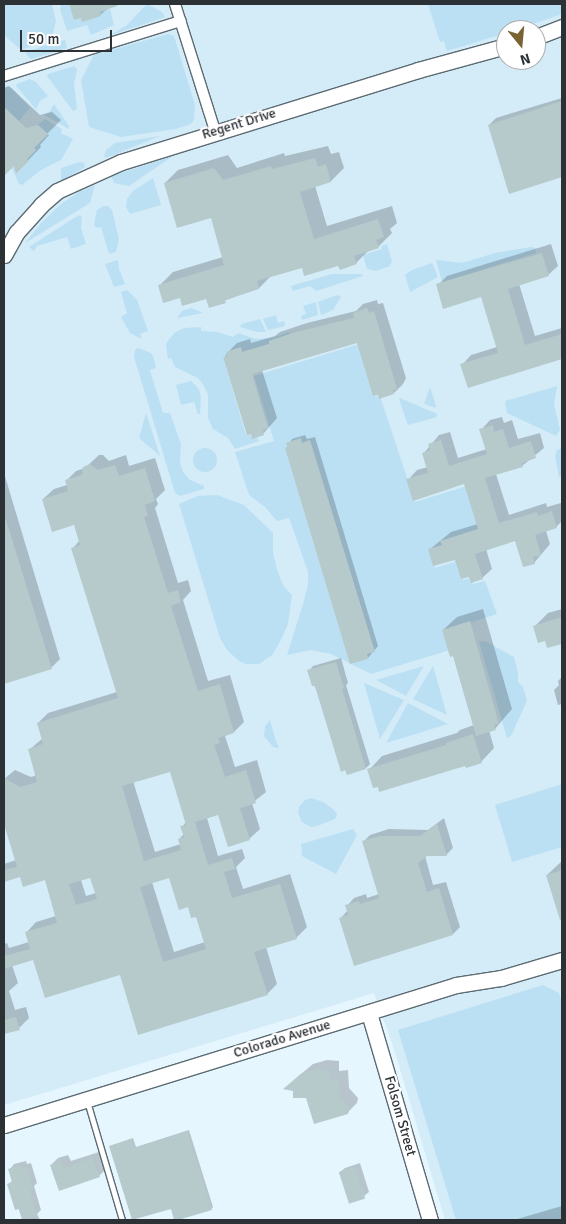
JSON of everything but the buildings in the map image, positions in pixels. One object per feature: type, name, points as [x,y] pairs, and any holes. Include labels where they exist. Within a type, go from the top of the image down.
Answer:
[{"type":"street","points":[[175,4],[215,131]]},
{"type":"street","points":[[4,76],[180,21]]},
{"type":"street","points":[[546,33],[562,27]]},
{"type":"street","name":"Regent Drive","points":[[4,255],[17,232],[41,204],[57,191],[120,162],[215,131],[418,70],[496,49]]},
{"type":"street","name":"Colorado Avenue","points":[[4,1125],[456,985],[501,978],[562,960]]},
{"type":"street","name":"Folsom Street","points":[[369,1013],[430,1220]]},
{"type":"lane","points":[[87,1099],[122,1220]]},
{"type":"shaded area","points":[[4,4],[562,4],[562,1220],[445,1220],[394,1049],[374,993],[4,1105]]},
{"type":"shaded area","points":[[4,4],[52,4],[56,21],[53,33],[45,41],[21,50],[4,35]]},
{"type":"shaded area","points":[[69,4],[74,19],[101,16],[100,12],[110,9],[114,25],[91,35],[87,25],[67,31],[60,9],[61,5]]},
{"type":"shaded area","points":[[147,4],[162,12],[165,17],[111,35],[127,25]]},
{"type":"shaded area","points":[[428,4],[562,4],[562,14],[544,20],[496,20],[496,36],[447,51],[444,41],[440,42]]},
{"type":"shaded area","points":[[168,34],[174,36],[195,105],[194,120],[191,124],[176,129],[121,137],[89,127],[81,80],[94,55]]},
{"type":"shaded area","points":[[65,40],[67,48],[31,59],[25,53],[50,43]]},
{"type":"shaded area","points":[[74,66],[77,69],[74,84],[77,109],[73,111],[47,76],[48,74]]},
{"type":"shaded area","points":[[30,79],[36,82],[48,96],[40,101],[36,109],[16,86]]},
{"type":"shaded area","points":[[7,86],[12,88],[30,108],[19,121],[4,107],[4,89]]},
{"type":"shaded area","points":[[54,104],[69,126],[69,129],[44,115],[50,111]]},
{"type":"shaded area","points":[[45,119],[62,129],[61,133],[73,139],[61,160],[41,170],[22,185],[19,184],[12,168],[14,166],[17,174],[29,161],[27,159],[36,150],[34,148],[48,135],[38,125]]},
{"type":"shaded area","points":[[160,136],[106,158],[104,156],[106,150],[115,143]]},
{"type":"shaded area","points":[[173,156],[129,186],[114,183],[111,176]]},
{"type":"shaded area","points":[[79,162],[84,163],[85,167],[61,181],[61,168]]},
{"type":"shaded area","points":[[153,178],[161,205],[130,214],[126,207],[127,199],[133,191]]},
{"type":"shaded area","points":[[95,185],[90,203],[25,243],[42,222],[61,204],[79,192]]},
{"type":"shaded area","points":[[108,206],[112,210],[119,239],[116,252],[109,254],[101,227],[97,228],[94,225],[97,210]]},
{"type":"shaded area","points":[[79,215],[82,217],[81,228],[86,244],[71,249],[67,237],[37,246],[34,251],[29,247]]},
{"type":"shaded area","points":[[387,244],[392,261],[390,266],[376,271],[367,269],[363,255],[382,249],[381,246]]},
{"type":"shaded area","points":[[535,248],[536,253],[442,282],[436,260],[462,263],[495,253]]},
{"type":"shaded area","points":[[118,260],[119,269],[125,284],[114,287],[105,264]]},
{"type":"shaded area","points":[[432,263],[438,277],[410,292],[405,275],[412,270]]},
{"type":"shaded area","points":[[332,274],[361,274],[363,276],[316,291],[310,286],[293,291],[291,286]]},
{"type":"shaded area","points":[[127,290],[137,300],[148,331],[140,334],[142,339],[130,333],[121,317],[127,313],[121,292]]},
{"type":"shaded area","points":[[337,295],[341,297],[333,310],[321,315],[318,302]]},
{"type":"shaded area","points":[[316,302],[318,315],[302,320],[301,316],[306,314],[303,306]]},
{"type":"shaded area","points":[[191,308],[203,313],[177,318],[182,311]]},
{"type":"shaded area","points":[[276,315],[278,323],[284,321],[285,326],[268,330],[263,319]]},
{"type":"shaded area","points":[[260,319],[266,332],[257,332],[240,327],[242,324]]},
{"type":"shaded area","points":[[201,327],[201,331],[217,332],[233,337],[238,333],[256,339],[272,338],[289,332],[290,334],[269,341],[269,344],[242,352],[241,347],[226,352],[227,356],[223,357],[246,435],[251,434],[252,439],[257,437],[259,441],[235,449],[228,438],[213,429],[208,418],[208,395],[203,384],[198,378],[175,367],[171,358],[168,359],[166,344],[174,333],[184,328]]},
{"type":"shaded area","points":[[359,344],[375,397],[380,396],[415,502],[467,486],[481,530],[430,550],[435,568],[457,561],[463,580],[471,578],[473,584],[485,581],[497,614],[444,631],[450,650],[371,674],[331,654],[311,650],[287,655],[303,604],[308,584],[308,572],[289,518],[277,521],[265,507],[249,495],[235,452],[274,441],[254,376]]},
{"type":"shaded area","points":[[138,348],[151,353],[153,356],[156,368],[150,370],[163,413],[170,413],[181,444],[180,463],[183,472],[190,480],[204,486],[204,489],[180,496],[175,493],[134,357],[135,350]]},
{"type":"shaded area","points":[[191,381],[199,389],[201,398],[200,414],[198,414],[194,402],[181,405],[176,385]]},
{"type":"shaded area","points":[[557,386],[554,405],[560,430],[556,436],[507,413],[505,401]]},
{"type":"shaded area","points":[[430,387],[436,406],[436,408],[424,404]]},
{"type":"shaded area","points":[[400,398],[437,414],[437,417],[408,425]]},
{"type":"shaded area","points":[[146,413],[160,456],[139,438]]},
{"type":"shaded area","points":[[205,448],[214,451],[217,460],[214,469],[205,472],[196,469],[193,460],[196,451]]},
{"type":"shaded area","points":[[562,448],[562,476],[559,477],[555,456],[557,450]]},
{"type":"shaded area","points":[[217,495],[244,505],[273,533],[273,553],[277,570],[284,587],[292,595],[288,624],[280,642],[272,655],[259,664],[246,664],[239,661],[227,650],[220,638],[179,504],[198,496]]},
{"type":"shaded area","points":[[485,641],[514,657],[518,682],[523,687],[527,701],[511,736],[507,738],[479,642]]},
{"type":"shaded area","points":[[424,666],[406,696],[376,680]]},
{"type":"shaded area","points":[[433,666],[447,715],[413,699]]},
{"type":"shaded area","points":[[364,683],[404,700],[380,739]]},
{"type":"shaded area","points":[[408,703],[448,724],[386,743]]},
{"type":"shaded area","points":[[270,720],[279,748],[273,747],[264,736],[265,726]]},
{"type":"shaded area","points":[[562,784],[562,847],[512,862],[495,805]]},
{"type":"shaded area","points":[[311,798],[323,802],[333,809],[337,814],[335,819],[311,827],[302,822],[298,813],[299,807],[305,800]]},
{"type":"shaded area","points":[[353,829],[357,835],[336,874],[302,856],[301,844]]},
{"type":"shaded area","points":[[543,985],[559,993],[562,1003],[562,1220],[456,1220],[398,1030]]}]
